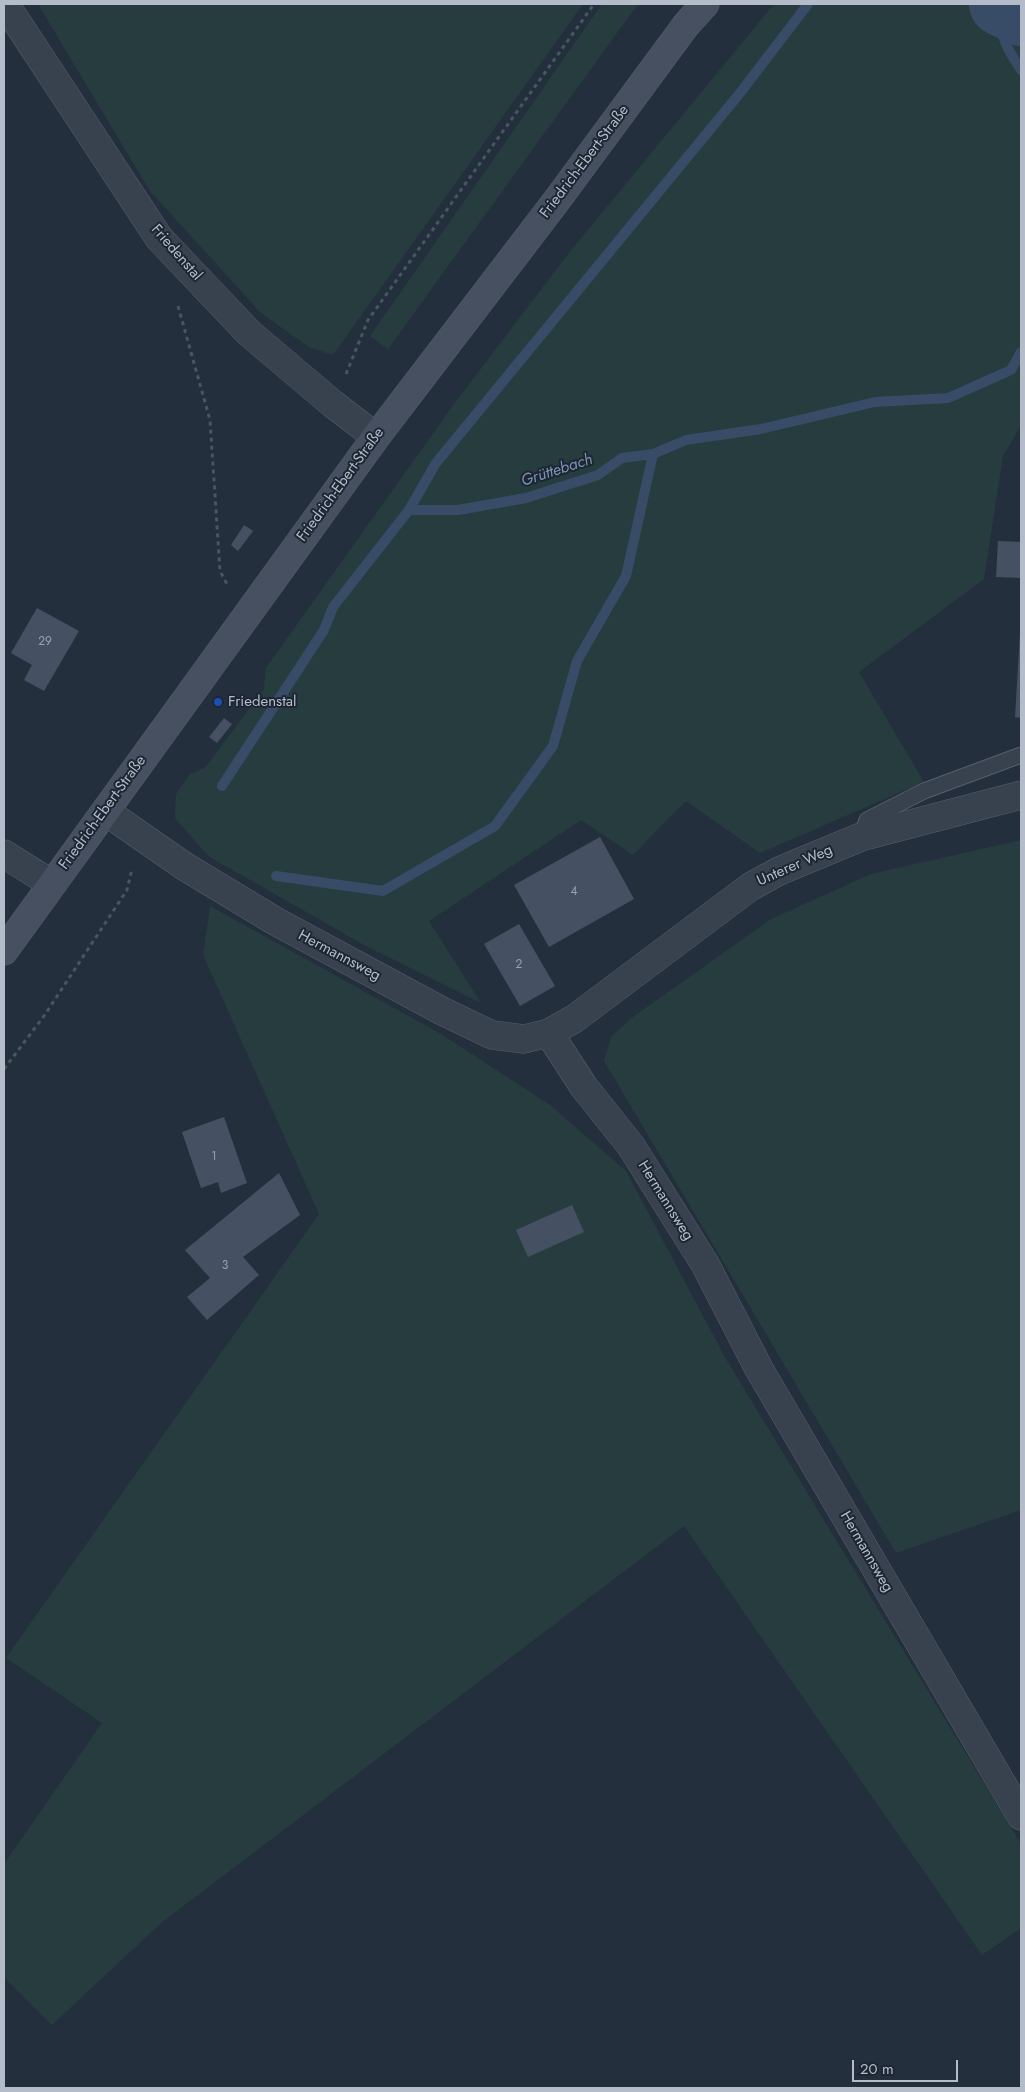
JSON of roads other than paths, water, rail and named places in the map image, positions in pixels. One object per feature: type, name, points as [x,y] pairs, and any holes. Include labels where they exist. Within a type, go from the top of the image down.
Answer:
[{"type":"main road","name":"Friedrich-Ebert-Straße","points":[[4,951],[376,437],[557,200],[692,14],[705,4]]},
{"type":"street","name":"Friedenstal","points":[[5,4],[159,238],[249,333],[333,404],[376,437]]},
{"type":"street","name":"Unterer Weg","points":[[549,1033],[574,1018],[750,887],[779,871],[861,837],[1021,795]]},
{"type":"street","name":"Hermannsweg","points":[[105,810],[184,866],[275,921],[442,1011],[492,1034],[524,1039],[549,1033],[584,1087],[631,1146],[705,1264],[758,1369],[1021,1816]]},
{"type":"street","points":[[4,854],[52,884]]},
{"type":"lane","points":[[861,837],[867,820],[924,791],[1021,755]]},
{"type":"waterway","points":[[409,510],[436,463],[740,93],[808,4]]},
{"type":"waterway","points":[[1001,4],[1021,14]]},
{"type":"waterway","name":"Grüttebach","points":[[1007,8],[1003,16],[1003,33],[1008,48],[1021,70]]},
{"type":"waterway","name":"Grüttebach","points":[[222,786],[324,630],[333,607],[409,510],[458,510],[526,498],[598,475],[622,458],[653,454],[686,440],[761,429],[875,402],[948,398],[1011,370],[1021,352]]},
{"type":"waterway","points":[[276,876],[383,891],[495,826],[553,746],[577,661],[626,576],[653,454]]},
{"type":"place","name":"Friedenstal","points":[[218,702]]}]
